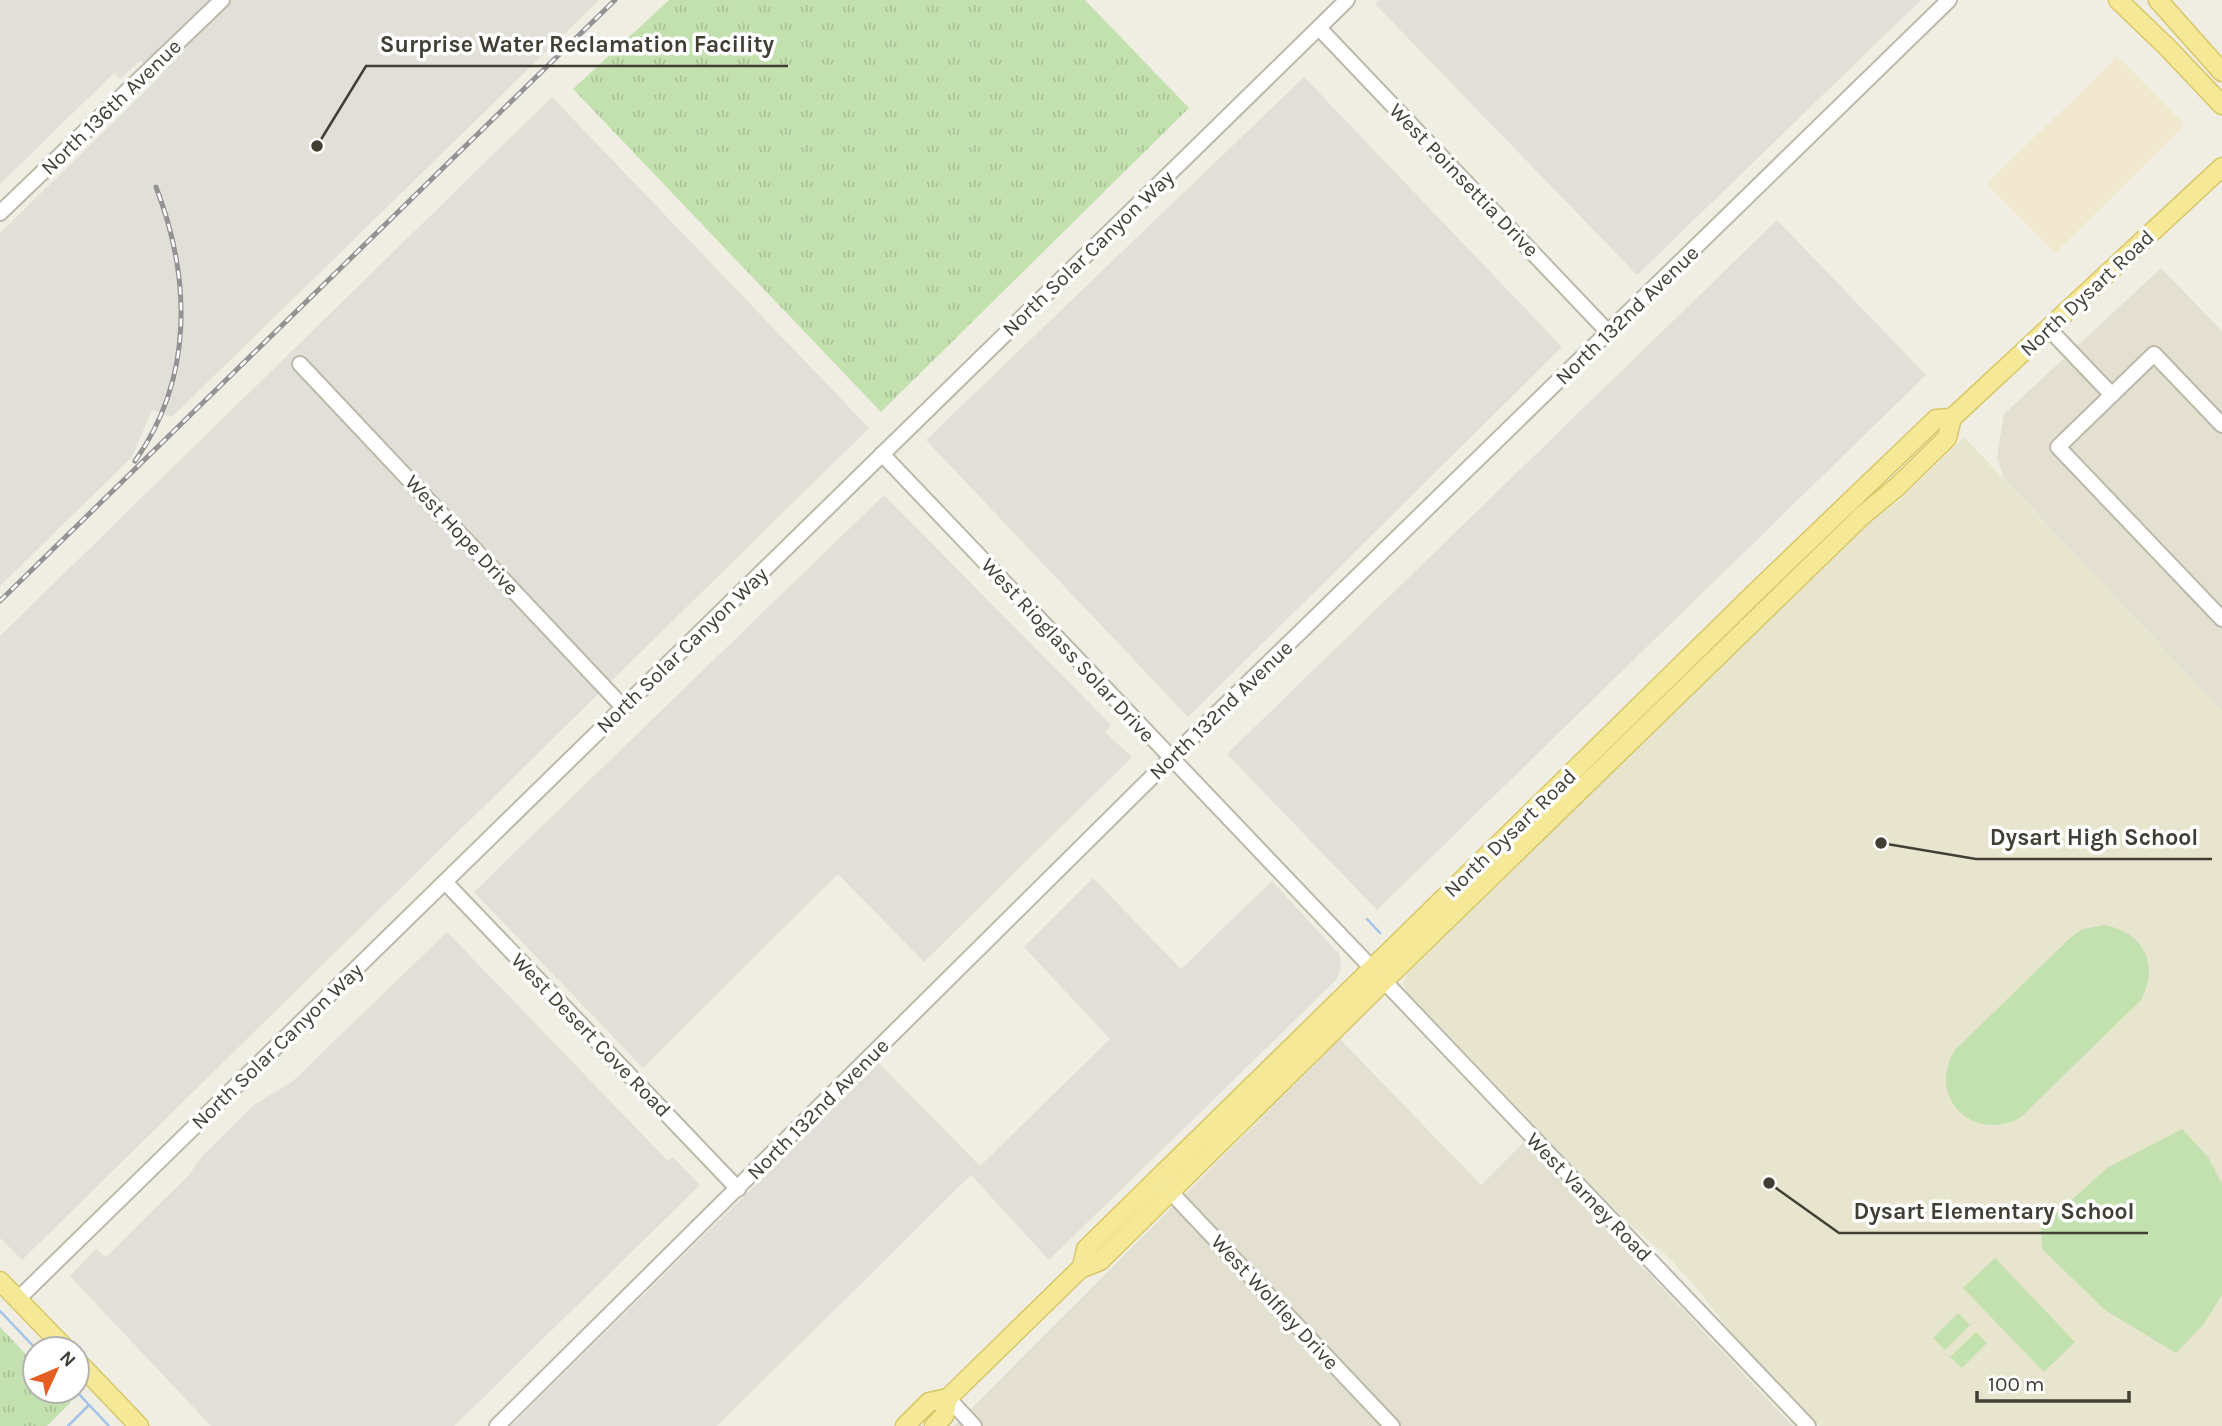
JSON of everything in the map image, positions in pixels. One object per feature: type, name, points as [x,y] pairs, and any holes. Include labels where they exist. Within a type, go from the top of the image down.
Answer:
[{"type":"main road","points":[[2118,0],[2222,105]]},
{"type":"main road","points":[[2158,0],[2222,72]]},
{"type":"main road","name":"North Dysart Road","points":[[905,1426],[929,1402],[948,1398],[1082,1267],[1086,1249],[1164,1185],[1892,460],[1936,419],[1952,418],[2222,167]]},
{"type":"main road","points":[[1892,460],[1909,457],[1925,442],[1947,438],[1952,418]]},
{"type":"main road","name":"North Dysart Road","points":[[1377,975],[1947,438]]},
{"type":"main road","points":[[0,1281],[53,1335]]},
{"type":"main road","points":[[91,1376],[139,1426]]},
{"type":"main road","name":"North Dysart Road","points":[[934,1426],[944,1416],[948,1398]]},
{"type":"street","name":"North 136th Avenue","points":[[0,213],[222,0]]},
{"type":"street","name":"North Solar Canyon Way","points":[[18,1299],[1346,0]]},
{"type":"street","name":"North 132nd Avenue","points":[[497,1426],[1171,758],[1950,0]]},
{"type":"street","name":"West Poinsettia Drive","points":[[1318,28],[1609,333]]},
{"type":"street","points":[[2049,328],[2112,395]]},
{"type":"street","points":[[2222,425],[2154,354],[2058,447],[2222,619]]},
{"type":"street","name":"West Hope Drive","points":[[300,364],[624,706]]},
{"type":"street","name":"West Rioglass Solar Drive","points":[[882,454],[1377,975]]},
{"type":"street","name":"West Desert Cove Road","points":[[444,882],[738,1189]]},
{"type":"street","name":"West Varney Road","points":[[1377,975],[1804,1425]]},
{"type":"street","name":"West Wolfley Drive","points":[[1164,1185],[1392,1426]]},
{"type":"street","points":[[948,1398],[974,1426]]},
{"type":"shaded area","points":[[0,0],[599,0],[172,417],[152,410],[132,457],[0,586],[0,233],[160,77],[149,65],[140,61],[120,79],[114,73],[0,184]]},
{"type":"shaded area","points":[[1380,0],[1921,0],[1637,275],[1375,4]]},
{"type":"shaded area","points":[[2117,56],[2185,125],[2055,253],[1987,184]]},
{"type":"shaded area","points":[[1304,77],[1562,347],[1188,717],[926,440]]},
{"type":"shaded area","points":[[552,97],[869,428],[22,1260],[0,1238],[0,636]]},
{"type":"shaded area","points":[[1777,220],[1926,375],[1377,910],[1227,754]]},
{"type":"shaded area","points":[[2161,268],[2222,331],[2222,711],[2004,479],[1997,457],[2004,414]]},
{"type":"shaded area","points":[[1964,437],[2222,711],[2222,1426],[1820,1426],[1729,1330],[1701,1293],[1669,1258],[1627,1222],[1407,992],[1403,983],[1406,975],[1866,524],[1900,500]]},
{"type":"shaded area","points":[[884,495],[1111,725],[1105,732],[1132,757],[924,962],[838,874],[643,1068],[474,892]]},
{"type":"shaded area","points":[[1093,878],[1181,969],[1272,881],[1340,955],[1341,968],[1336,980],[1049,1260],[971,1175],[717,1426],[511,1426],[879,1063],[980,1166],[1110,1039],[1024,947]]},
{"type":"shaded area","points":[[447,932],[668,1161],[673,1157],[700,1185],[454,1426],[211,1426],[70,1276],[96,1249],[106,1257],[189,1175],[202,1156],[254,1105],[293,1081]]},
{"type":"shaded area","points":[[1340,1039],[1481,1185],[1524,1142],[1793,1426],[954,1426]]},
{"type":"green space","points":[[669,0],[1085,0],[1189,108],[881,412],[573,89]]},
{"type":"green space","points":[[2104,925],[2129,935],[2138,942],[2144,952],[2149,974],[2141,1000],[2020,1118],[2002,1124],[1986,1125],[1971,1120],[1959,1111],[1950,1099],[1946,1084],[1947,1067],[1955,1050],[2071,937],[2083,929]]},
{"type":"green space","points":[[2182,1129],[2208,1157],[2222,1184],[2222,1295],[2203,1325],[2176,1353],[2105,1310],[2042,1249],[2041,1228],[2107,1168]]},
{"type":"green space","points":[[1995,1258],[2075,1342],[2044,1372],[1963,1288]]},
{"type":"green space","points":[[1958,1313],[1970,1325],[1945,1350],[1933,1338]]},
{"type":"green space","points":[[0,1327],[21,1349],[21,1405],[68,1405],[47,1426],[0,1426]]},
{"type":"green space","points":[[1976,1332],[1987,1343],[1962,1368],[1950,1357]]},
{"type":"waterway","points":[[1367,919],[1380,933]]},
{"type":"waterway","points":[[0,1311],[23,1335]]},
{"type":"waterway","points":[[89,1405],[109,1426]]},
{"type":"waterway","points":[[68,1426],[89,1405]]},
{"type":"railway","points":[[0,601],[615,0]]},
{"type":"railway","points":[[135,461],[154,429],[168,396],[177,362],[181,327],[176,257],[168,221],[156,187]]},
{"type":"place","name":"Surprise Water Reclamation Facility","points":[[317,146]]},
{"type":"place","name":"Dysart High School","points":[[1881,843]]},
{"type":"place","name":"Dysart Elementary School","points":[[1769,1183]]}]
